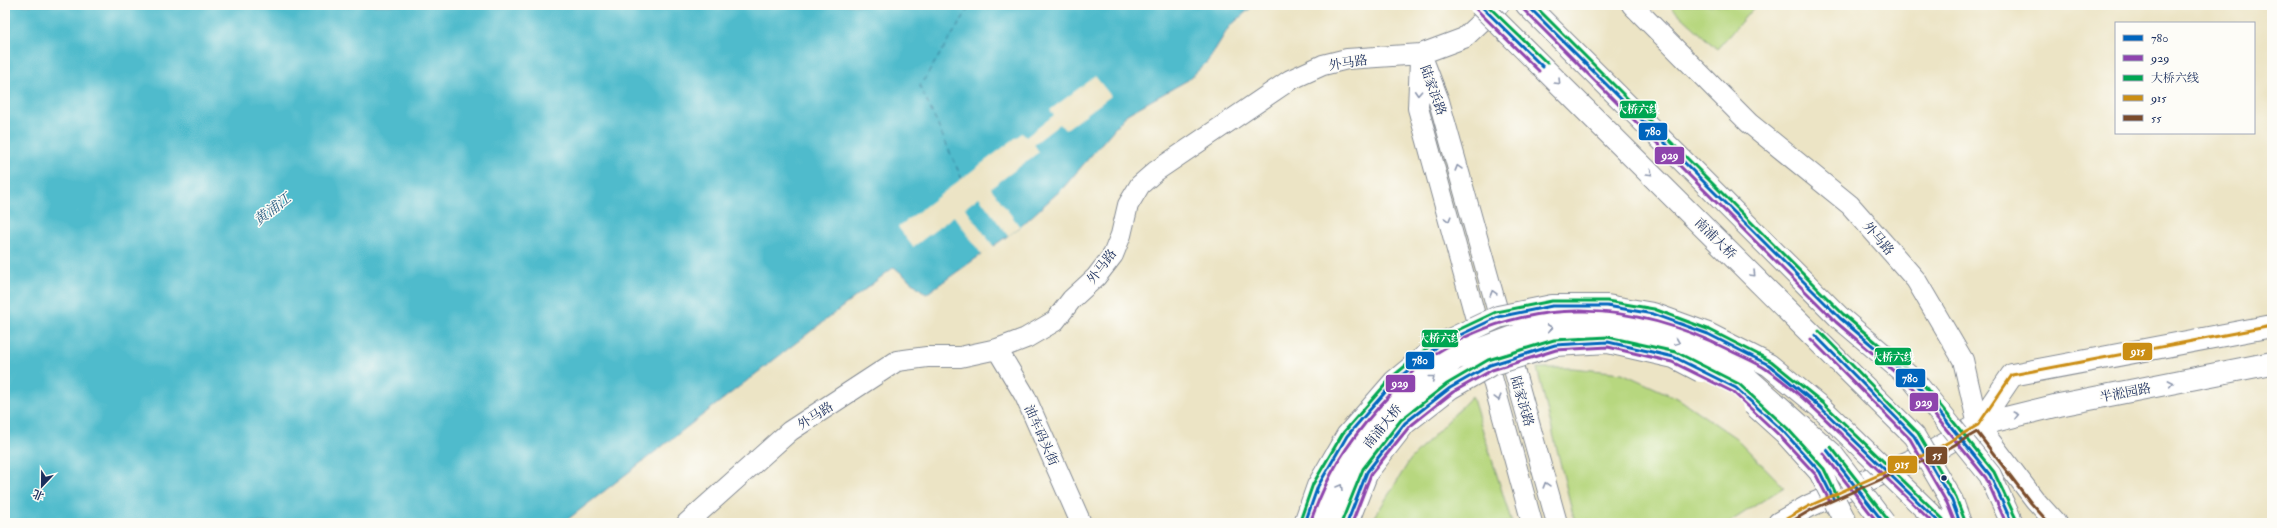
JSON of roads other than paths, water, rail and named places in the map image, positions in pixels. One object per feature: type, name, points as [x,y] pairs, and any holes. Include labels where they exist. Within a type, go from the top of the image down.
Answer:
[{"type":"main road","name":"南浦大桥","points":[[1480,5],[1914,436],[1952,501],[1960,523]]},
{"type":"main road","points":[[1527,5],[1840,318],[1914,381],[1990,475],[2012,523]]},
{"type":"main road","name":"南浦大桥","points":[[1305,523],[1318,486],[1347,436],[1395,381],[1439,344],[1498,317],[1552,306],[1607,306],[1653,314],[1708,334],[1768,365],[1820,407],[1940,523]]},
{"type":"main road","name":"南浦大桥","points":[[1325,523],[1332,501],[1361,452],[1400,403],[1455,359],[1535,329],[1597,323],[1676,341],[1746,377],[1830,453],[1884,523]]},
{"type":"main road","name":"半淞园路","points":[[1978,425],[2012,375],[2272,326]]},
{"type":"main road","name":"南浦大桥","points":[[1347,523],[1367,472],[1405,423],[1450,388],[1490,365],[1555,345],[1608,342],[1674,357],[1736,388],[1784,432],[1820,472],[1846,523]]},
{"type":"main road","name":"半淞园路","points":[[1779,523],[1809,506],[1935,450],[1978,425],[2059,405],[2272,363]]},
{"type":"main road","points":[[1820,407],[1854,456],[1884,523]]},
{"type":"street","name":"外马路","points":[[687,523],[790,431],[897,361],[927,357],[960,357],[997,349],[1026,338],[1055,321],[1072,299],[1096,277],[1113,255],[1121,235],[1128,206],[1140,185],[1156,172],[1297,77],[1323,65],[1347,59],[1421,54],[1464,38],[1499,5]]},
{"type":"street","name":"外马路","points":[[1632,5],[1749,123],[1850,205],[1916,280],[1963,360],[1978,425],[2035,500],[2056,523]]},
{"type":"street","name":"陆家浜路","points":[[1421,54],[1418,108],[1532,523]]},
{"type":"street","name":"陆家浜路","points":[[1421,54],[1439,101],[1557,523]]},
{"type":"street","name":"油车码头街","points":[[997,349],[1025,396],[1081,523]]},
{"type":"water","name":"黄浦江","points":[[5,5],[1254,5],[1229,27],[1208,61],[1188,80],[1127,114],[1063,188],[1020,227],[926,294],[894,267],[563,523],[5,523]]}]
